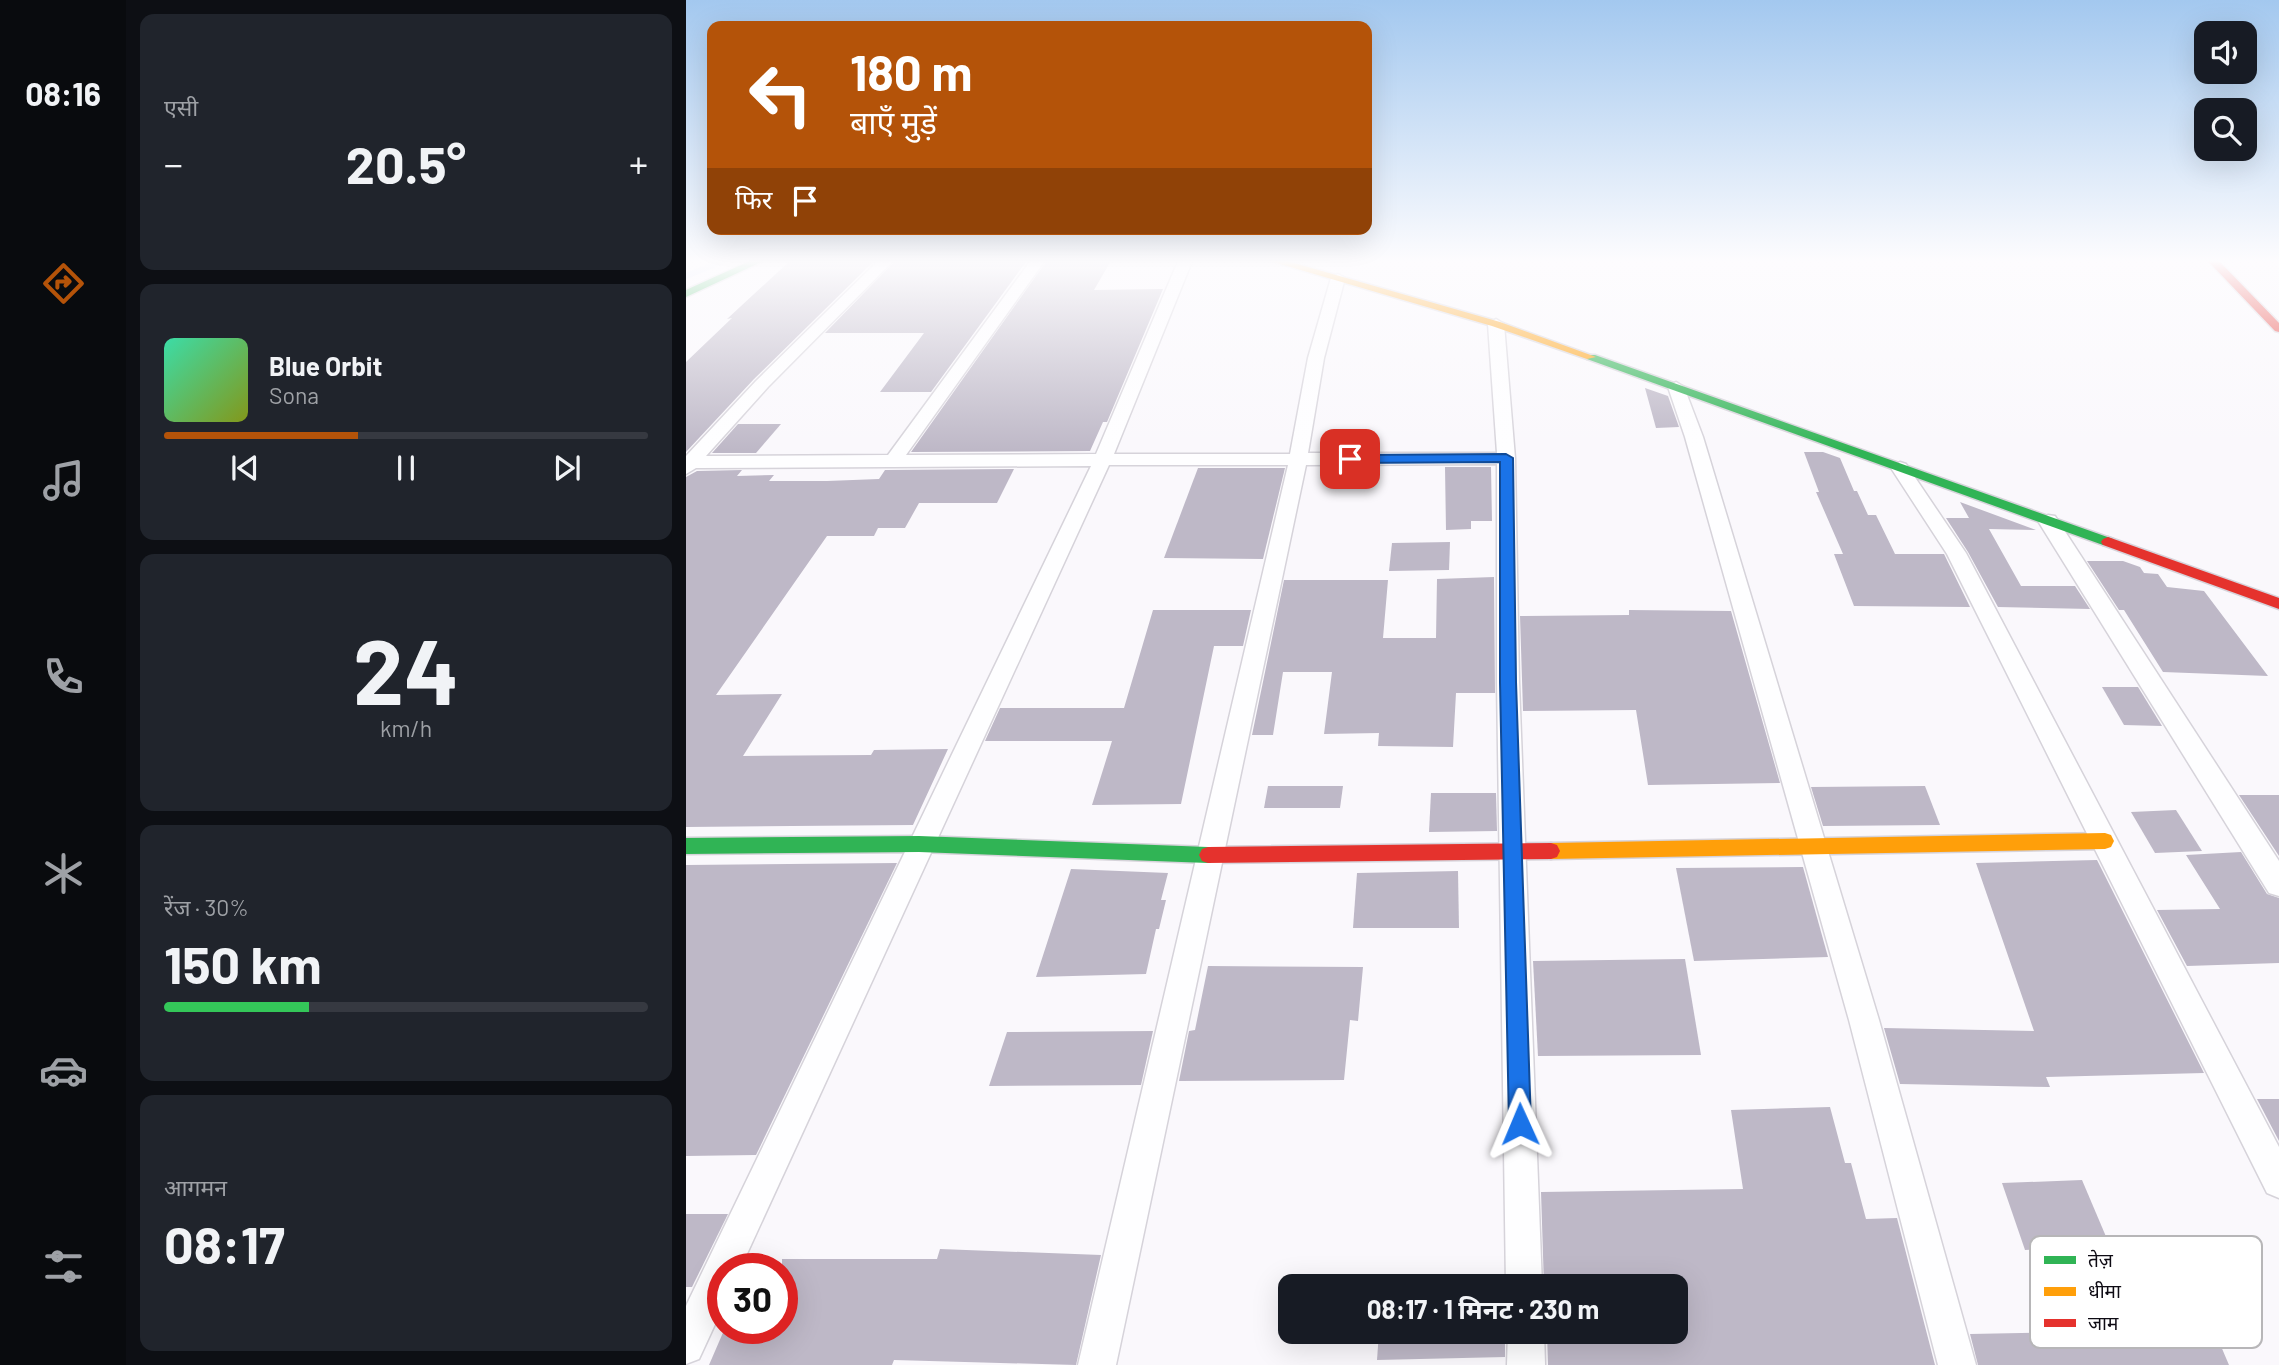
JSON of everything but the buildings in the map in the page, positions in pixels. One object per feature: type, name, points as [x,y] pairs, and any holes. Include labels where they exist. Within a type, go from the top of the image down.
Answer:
[{"type":"street","points":[[688,464],[824,323]]},
{"type":"street","points":[[892,461],[993,323]]},
{"type":"street","points":[[686,1346],[919,844],[1102,461],[1160,323]]},
{"type":"street","points":[[1097,1365],[1298,459],[1316,358],[1326,323]]},
{"type":"street","points":[[1492,323],[2279,604]]},
{"type":"street","points":[[1496,324],[1506,458],[1524,1274]]},
{"type":"street","points":[[1675,387],[1694,437],[1814,848],[1957,1365]]},
{"type":"street","points":[[688,464],[1506,458]]},
{"type":"street","points":[[1900,468],[1956,553],[2279,1181]]},
{"type":"street","points":[[2048,521],[2279,884]]},
{"type":"street","points":[[686,846],[919,844],[1211,855],[1513,853],[2105,841]]},
{"type":"street","points":[[1525,1344],[1526,1365]]},
{"type":"traffic: fast","points":[[1591,357],[2108,542]]},
{"type":"traffic: fast","points":[[686,846],[919,844],[1208,855]]},
{"type":"traffic: slow","points":[[1491,323],[1591,357]]},
{"type":"traffic: slow","points":[[1551,851],[2105,841]]},
{"type":"traffic: jam","points":[[2273,323],[2279,329]]},
{"type":"traffic: jam","points":[[2108,542],[2279,604]]},
{"type":"traffic: jam","points":[[1208,855],[1551,851]]},
{"type":"route","points":[[1350,459],[1506,458],[1508,682],[1520,1124]]}]
